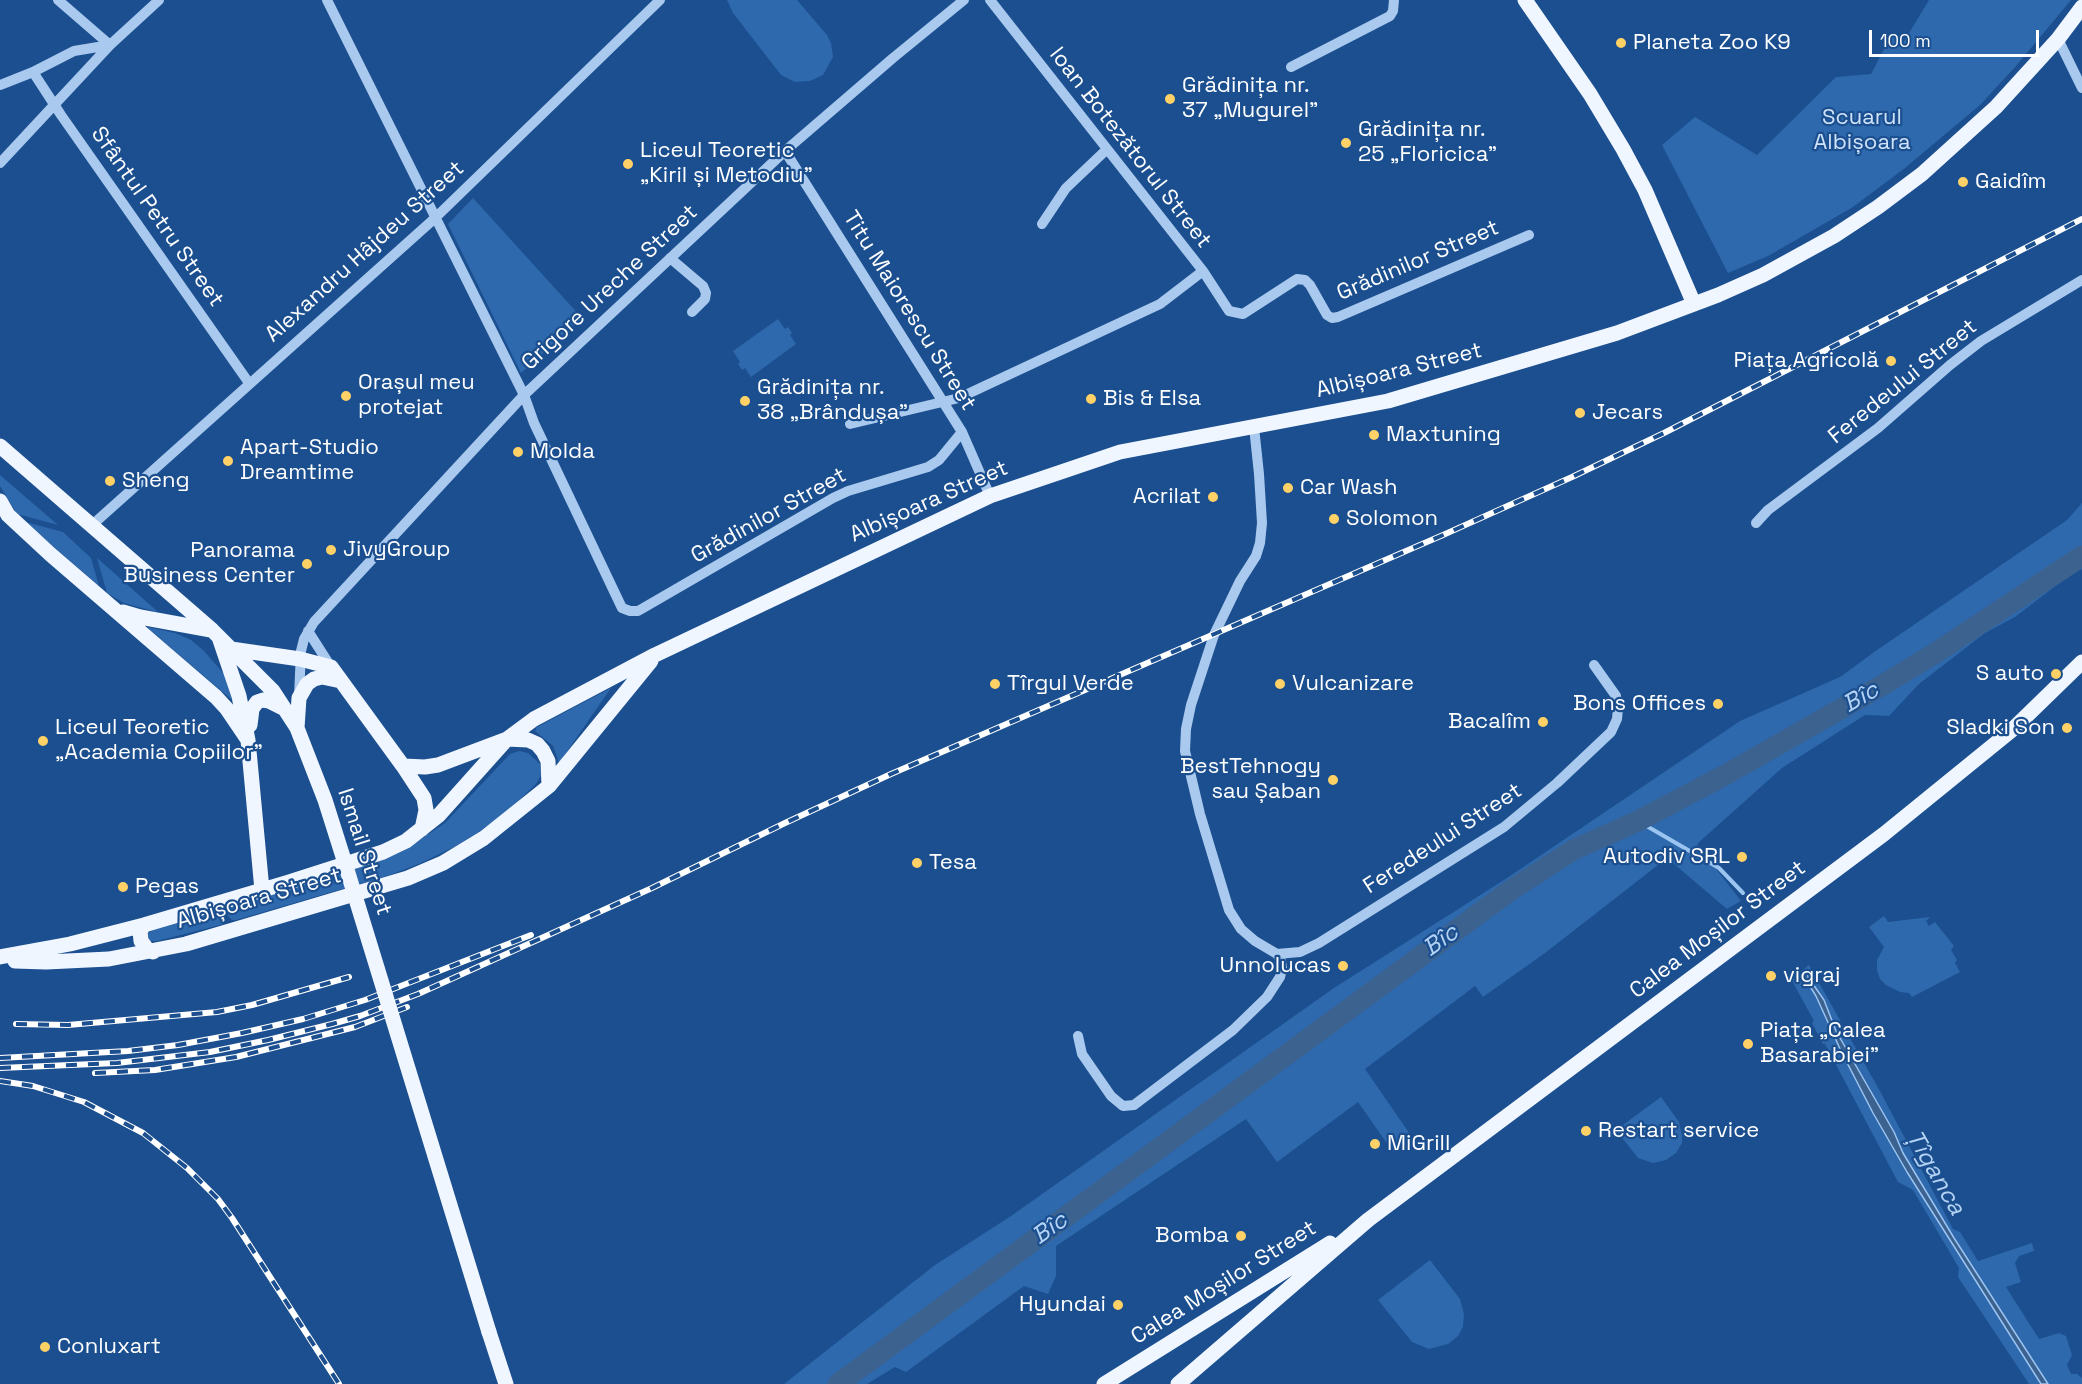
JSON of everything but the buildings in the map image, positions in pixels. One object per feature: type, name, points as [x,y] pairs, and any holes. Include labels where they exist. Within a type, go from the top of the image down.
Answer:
[{"type":"main road","points":[[1529,2],[1590,94],[1623,149],[1649,199],[1694,304]]},
{"type":"main road","name":"Albișoara Street","points":[[0,959],[144,925],[383,852],[406,841],[439,815],[507,739],[534,719],[655,655],[990,496],[1120,452],[1388,401],[1617,333],[1763,275],[1834,236],[1922,174],[1996,107],[2058,39],[2082,7]]},
{"type":"main road","name":"Ismail Street","points":[[0,446],[231,649],[273,691],[297,729],[326,800],[506,1384]]},
{"type":"main road","points":[[0,501],[8,515],[58,561],[216,697],[248,740]]},
{"type":"main road","points":[[117,610],[215,634],[239,696],[248,740],[262,890]]},
{"type":"main road","points":[[231,649],[300,658],[331,668],[424,798],[426,810],[422,829]]},
{"type":"main road","name":"Albișoara Street","points":[[0,959],[78,962],[153,951],[229,933],[424,872],[462,853],[484,838],[549,786],[655,655]]},
{"type":"main road","name":"Calea Moșilor Street","points":[[1178,1384],[1368,1220],[1884,834],[2012,730],[2082,662]]},
{"type":"main road","points":[[297,729],[299,698],[307,684],[322,677],[340,681]]},
{"type":"main road","points":[[248,740],[254,705],[263,700],[285,709]]},
{"type":"main road","points":[[403,766],[438,765],[507,739],[528,740],[537,744],[548,761],[549,786]]},
{"type":"main road","points":[[144,925],[140,931],[141,941],[147,949],[153,951]]},
{"type":"main road","name":"Calea Moșilor Street","points":[[1104,1384],[1368,1220]]},
{"type":"street","points":[[58,0],[111,45]]},
{"type":"street","points":[[0,163],[111,45],[159,0]]},
{"type":"street","points":[[327,0],[434,219],[524,395]]},
{"type":"street","name":"Alexandru Hâjdeu Street","points":[[91,526],[434,219],[660,0]]},
{"type":"street","name":"Grigore Ureche Street","points":[[299,698],[300,658],[308,631],[321,614],[524,395],[785,151],[964,0]]},
{"type":"street","name":"Ioan Botezătorul Street","points":[[990,0],[1203,271],[1229,311],[1243,314]]},
{"type":"street","points":[[1291,67],[1390,16],[1394,0]]},
{"type":"street","points":[[2058,39],[2082,88]]},
{"type":"street","points":[[0,85],[33,72],[74,51],[111,45]]},
{"type":"street","name":"Sfântul Petru Street","points":[[33,72],[249,383]]},
{"type":"street","points":[[1042,224],[1066,188],[1106,150]]},
{"type":"street","name":"Titu Maiorescu Street","points":[[785,151],[962,432],[990,496]]},
{"type":"street","name":"Grădinilor Street","points":[[1243,314],[1297,279],[1305,280],[1310,285],[1327,315],[1332,318],[1338,317],[1529,235]]},
{"type":"street","points":[[670,258],[703,286],[706,293],[705,299],[692,312]]},
{"type":"street","points":[[850,424],[959,398],[1160,304],[1203,271]]},
{"type":"street","name":"Feredeului Street","points":[[1756,523],[1768,510],[1878,428],[1981,341],[2082,280]]},
{"type":"street","name":"Grădinilor Street","points":[[524,395],[534,423],[622,608],[630,611],[645,608],[840,495],[928,467],[939,460],[962,432]]},
{"type":"street","points":[[1078,1036],[1082,1054],[1111,1096],[1123,1106],[1134,1105],[1233,1030],[1267,997],[1275,986],[1282,969],[1277,954],[1241,929],[1229,910],[1200,814],[1185,752],[1186,729],[1191,705],[1214,635],[1239,581],[1256,556],[1260,543],[1262,523],[1254,427]]},
{"type":"street","points":[[308,631],[331,668]]},
{"type":"street","name":"Feredeului Street","points":[[1277,954],[1300,952],[1319,943],[1504,827],[1557,783],[1611,732],[1617,719],[1616,696],[1594,665]]},
{"type":"green space","points":[[727,0],[797,0],[827,35],[831,43],[833,57],[823,75],[810,81],[795,82],[781,75],[733,13]]},
{"type":"green space","name":"Scuarul Albișoara","points":[[1929,0],[2071,0],[1980,105],[1905,168],[1853,207],[1768,256],[1728,273],[1662,145],[1695,117],[1757,155],[1836,77],[1871,74],[1891,36],[1903,43]]},
{"type":"green space","points":[[473,198],[582,318],[521,373],[448,224]]},
{"type":"green space","points":[[778,319],[785,329],[788,327],[796,344],[751,377],[745,368],[742,370],[733,351]]},
{"type":"green space","points":[[0,475],[58,525],[17,514],[0,486]]},
{"type":"green space","points":[[2082,503],[2082,570],[2079,568],[2015,617],[1985,633],[1919,684],[1889,716],[1865,715],[1782,768],[1697,844],[1741,901],[1727,909],[1667,858],[1545,953],[1483,997],[1475,986],[1365,1069],[1412,1137],[1393,1152],[1358,1102],[1277,1162],[1246,1119],[1056,1246],[1056,1276],[1048,1294],[1024,1286],[906,1372],[895,1367],[867,1384],[784,1384],[935,1265],[1011,1216],[1334,988],[1507,878],[1740,721],[1840,677],[2067,520]]},
{"type":"green space","points":[[25,522],[63,532],[91,558],[99,586]]},
{"type":"green space","points":[[97,558],[157,612],[124,603],[107,593]]},
{"type":"green space","points":[[147,627],[175,633],[191,640],[203,650],[224,674],[232,700]]},
{"type":"green space","points":[[611,688],[559,763],[553,746],[535,731],[537,727]]},
{"type":"green space","points":[[519,751],[528,753],[540,764],[541,775],[536,784],[490,825],[456,846],[390,875],[236,920],[228,916],[228,910],[232,906],[377,862],[403,851],[445,823],[510,754]]},
{"type":"green space","points":[[221,911],[224,924],[157,941],[149,941],[147,937],[148,933],[154,930]]},
{"type":"green space","points":[[1884,916],[1888,922],[1930,917],[1926,921],[1929,926],[1935,922],[1954,946],[1951,950],[1960,972],[1912,997],[1909,993],[1900,992],[1886,985],[1880,979],[1877,970],[1877,960],[1884,947],[1869,927]]},
{"type":"green space","points":[[1809,965],[1881,1093],[1953,1229],[1960,1232],[1978,1261],[2032,1243],[2034,1251],[2019,1256],[2015,1263],[2021,1282],[2006,1287],[2039,1339],[2059,1333],[2066,1336],[2072,1355],[2067,1365],[2071,1374],[2077,1374],[2082,1378],[2082,1384],[2048,1384],[1954,1238],[1903,1153],[1894,1132],[1836,1031],[1824,1000],[1808,977],[1808,972],[1803,975],[1816,996],[1873,1113],[1907,1172],[2041,1384],[2029,1384],[1958,1277],[1959,1268],[1913,1190],[1898,1182],[1812,1023],[1814,1021],[1791,979]]},
{"type":"green space","points":[[1661,1097],[1679,1122],[1682,1143],[1676,1153],[1666,1160],[1653,1163],[1638,1158],[1616,1130]]},
{"type":"green space","points":[[1430,1260],[1460,1299],[1464,1314],[1463,1327],[1458,1336],[1448,1344],[1429,1349],[1412,1342],[1378,1300]]},
{"type":"shaded area","points":[[1808,971],[1808,977],[1824,1000],[1836,1031],[1894,1132],[1903,1153],[1954,1238],[2048,1384],[2041,1384],[1907,1172],[1873,1113],[1816,996],[1803,975]]},
{"type":"waterway","name":"Bîc","points":[[838,1384],[1511,890],[1573,850],[1638,821],[1725,775],[1881,686],[1937,652],[2082,556]]},
{"type":"waterway","name":"Țîganca","points":[[1638,821],[1719,868],[1743,893]]},
{"type":"railway","points":[[0,1068],[117,1063],[210,1052],[332,1024],[418,994],[652,888],[891,774],[1572,477],[1664,433],[2082,219]]},
{"type":"railway","points":[[0,1058],[128,1051],[178,1045],[303,1019],[365,1000],[531,935]]},
{"type":"railway","points":[[16,1024],[68,1025],[217,1012],[252,1005],[349,977]]},
{"type":"railway","points":[[95,1073],[155,1070],[236,1057],[355,1027],[407,1007]]},
{"type":"railway","points":[[0,1081],[33,1086],[84,1102],[143,1133],[187,1168],[218,1199],[232,1218],[339,1384]]},
{"type":"place","name":"Planeta Zoo K9","points":[[1621,43]]},
{"type":"place","name":"Grădinița nr. 37 „Mugurel”","points":[[1170,99]]},
{"type":"place","name":"Grădinița nr. 25 „Floricica”","points":[[1346,143]]},
{"type":"place","name":"Liceul Teoretic „Kiril și Metodiu”","points":[[628,164]]},
{"type":"place","name":"Gaidîm","points":[[1963,182]]},
{"type":"place","name":"Piața Agricolă","points":[[1891,361]]},
{"type":"place","name":"Orașul meu protejat","points":[[346,396]]},
{"type":"place","name":"Bis & Elsa","points":[[1091,399]]},
{"type":"place","name":"Grădinița nr. 38 „Brândușa”","points":[[745,401]]},
{"type":"place","name":"Jecars","points":[[1580,413]]},
{"type":"place","name":"Maxtuning","points":[[1374,435]]},
{"type":"place","name":"Molda","points":[[518,452]]},
{"type":"place","name":"Apart-Studio Dreamtime","points":[[228,461]]},
{"type":"place","name":"Sheng","points":[[110,481]]},
{"type":"place","name":"Car Wash","points":[[1288,488]]},
{"type":"place","name":"Acrilat","points":[[1213,497]]},
{"type":"place","name":"Solomon","points":[[1334,519]]},
{"type":"place","name":"JivyGroup","points":[[331,550]]},
{"type":"place","name":"Panorama Business Center","points":[[307,564]]},
{"type":"place","name":"S auto","points":[[2056,674]]},
{"type":"place","name":"Tîrgul Verde","points":[[995,684]]},
{"type":"place","name":"Vulcanizare","points":[[1280,684]]},
{"type":"place","name":"Bons Offices","points":[[1718,704]]},
{"type":"place","name":"Bacalîm","points":[[1543,722]]},
{"type":"place","name":"Sladki Son","points":[[2067,728]]},
{"type":"place","name":"Liceul Teoretic „Academia Copiilor”","points":[[43,741]]},
{"type":"place","name":"BestTehnogy sau Șaban","points":[[1333,780]]},
{"type":"place","name":"Autodiv SRL","points":[[1742,857]]},
{"type":"place","name":"Tesa","points":[[917,863]]},
{"type":"place","name":"Pegas","points":[[123,887]]},
{"type":"place","name":"Unnolucas","points":[[1343,966]]},
{"type":"place","name":"vigraj","points":[[1771,976]]},
{"type":"place","name":"Piața „Calea Basarabiei”","points":[[1748,1044]]},
{"type":"place","name":"Restart service","points":[[1586,1131]]},
{"type":"place","name":"MiGrill","points":[[1375,1144]]},
{"type":"place","name":"Bomba","points":[[1241,1236]]},
{"type":"place","name":"Hyundai","points":[[1118,1305]]},
{"type":"place","name":"Conluxart","points":[[45,1347]]}]
